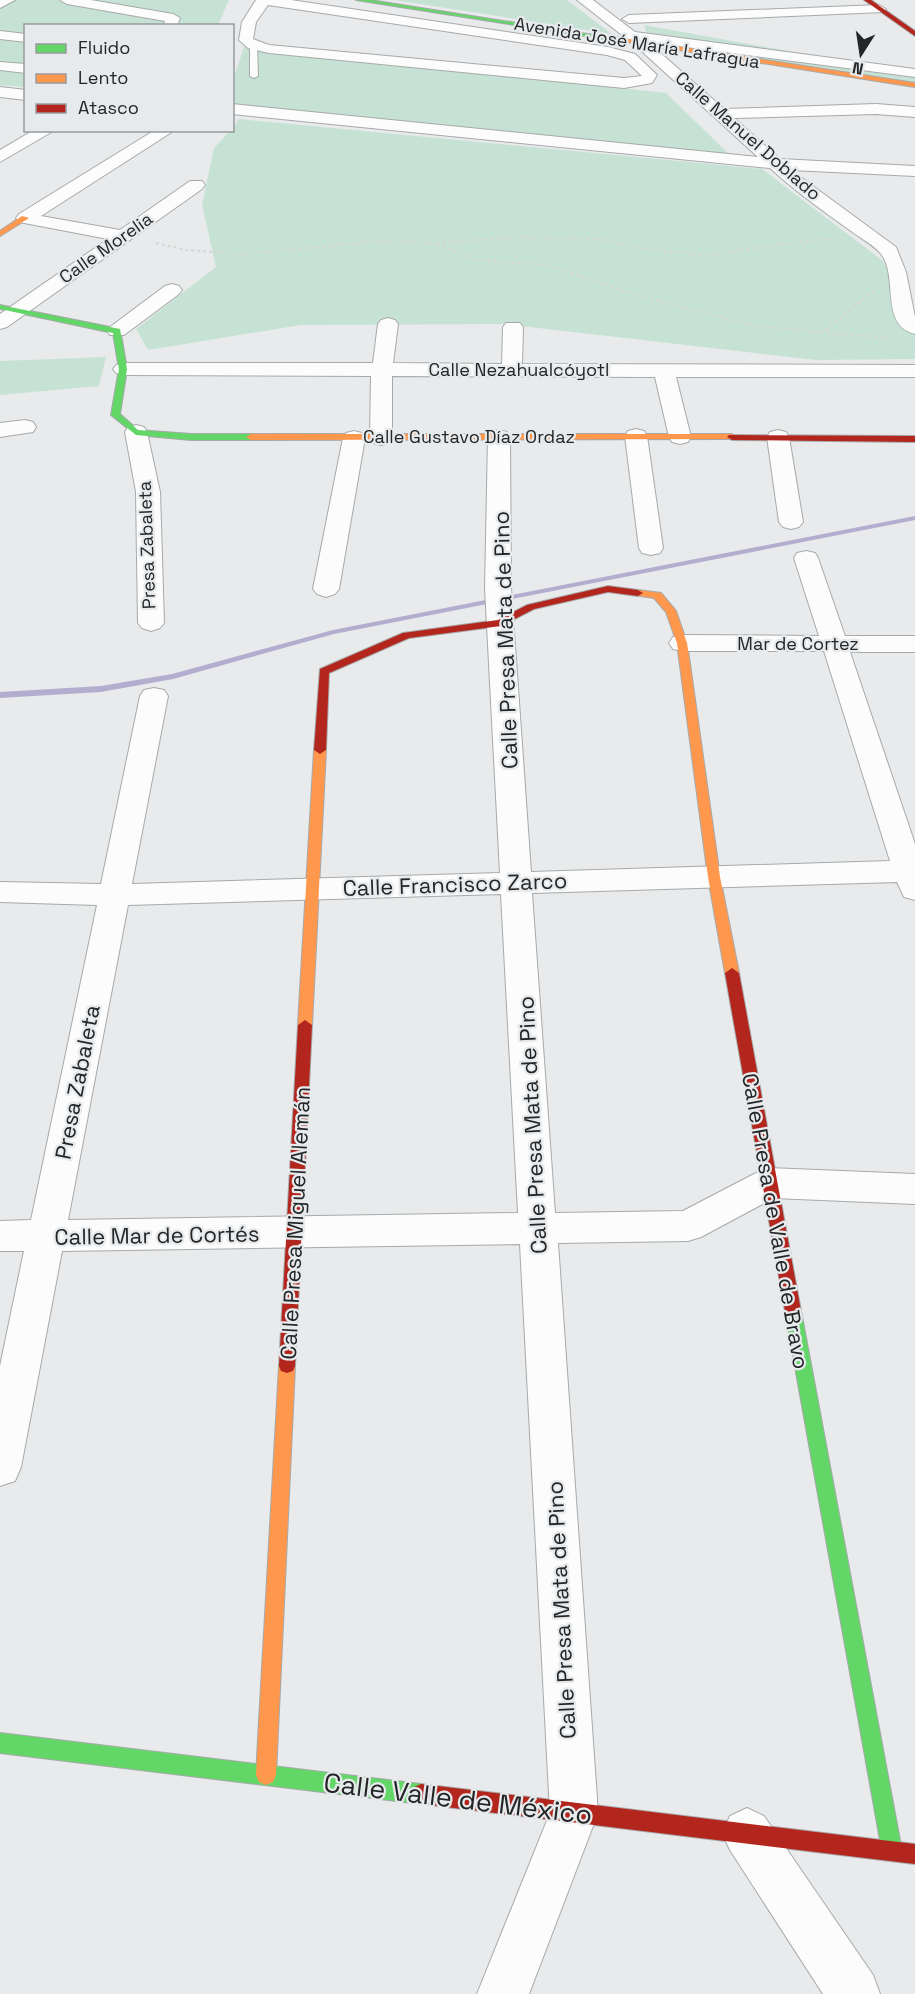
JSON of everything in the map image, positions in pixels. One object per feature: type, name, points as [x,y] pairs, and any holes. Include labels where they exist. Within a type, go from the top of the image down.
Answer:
[{"type":"street","points":[[67,0],[173,18],[171,24]]},
{"type":"street","points":[[264,0],[608,51],[630,57],[644,67],[650,75],[647,80],[624,83],[281,50],[253,45],[246,40],[264,0]]},
{"type":"street","name":"Avenida José María Lafragua","points":[[358,0],[635,39],[915,73]]},
{"type":"street","name":"Calle Manuel Doblado","points":[[584,0],[670,69],[795,182],[889,251],[903,275]]},
{"type":"street","points":[[867,0],[915,34]]},
{"type":"street","points":[[608,20],[879,9]]},
{"type":"street","points":[[787,13],[804,28]]},
{"type":"street","points":[[0,35],[24,38]]},
{"type":"street","name":"Avenida José María Lafragua","points":[[635,39],[915,85]]},
{"type":"street","points":[[820,43],[845,66]]},
{"type":"street","points":[[486,48],[670,69]]},
{"type":"street","points":[[0,66],[24,69]]},
{"type":"street","points":[[3,94],[24,95]]},
{"type":"street","points":[[234,109],[776,164],[915,171]]},
{"type":"street","points":[[722,114],[876,109],[915,112]]},
{"type":"street","points":[[0,157],[44,132]]},
{"type":"street","points":[[0,234],[17,216],[163,132]]},
{"type":"street","name":"Calle Morelia","points":[[0,323],[8,309],[122,236],[196,185]]},
{"type":"street","points":[[17,216],[122,236]]},
{"type":"street","points":[[903,275],[904,318],[915,328]]},
{"type":"street","points":[[8,309],[117,331],[172,290]]},
{"type":"street","points":[[381,438],[382,370],[388,324]]},
{"type":"street","points":[[512,370],[513,327]]},
{"type":"street","points":[[117,331],[123,369],[115,415],[136,432]]},
{"type":"street","name":"Calle Nezahualcóyotl","points":[[123,369],[915,371]]},
{"type":"street","points":[[664,370],[680,437]]},
{"type":"street","points":[[0,430],[25,427]]},
{"type":"street","name":"Calle Gustavo Díaz Ordaz","points":[[136,432],[191,437],[636,436],[914,440]]},
{"type":"street","name":"Presa Zabaleta","points":[[136,432],[148,492],[151,623]]},
{"type":"street","points":[[636,436],[651,548]]},
{"type":"street","name":"Calle Presa Mata de Pino","points":[[499,437],[500,607],[574,1813]]},
{"type":"street","points":[[778,437],[791,522]]},
{"type":"street","points":[[326,589],[354,438]]},
{"type":"street","points":[[806,558],[912,880]]},
{"type":"street","name":"Calle Presa de Valle de Bravo","points":[[500,607],[531,607],[608,589],[657,595],[671,611],[682,643],[714,877],[892,1851]]},
{"type":"street","name":"Calle Presa Miguel Alemán","points":[[266,1775],[324,671],[407,635],[500,607]]},
{"type":"street","name":"Mar de Cortez","points":[[682,643],[915,644]]},
{"type":"street","name":"Presa Zabaleta","points":[[0,1467],[154,696]]},
{"type":"street","name":"Calle Francisco Zarco","points":[[0,892],[115,895],[714,877],[912,880]]},
{"type":"street","points":[[770,1183],[915,1189]]},
{"type":"street","name":"Calle Mar de Cortés","points":[[0,1236],[688,1226],[770,1183]]},
{"type":"street","name":"Calle Valle de México","points":[[0,1743],[915,1854]]},
{"type":"street","points":[[502,1994],[574,1813]]},
{"type":"street","points":[[747,1833],[854,1994]]},
{"type":"lane","points":[[253,45],[254,76]]},
{"type":"path","points":[[186,250],[246,254],[370,242],[435,243],[517,237],[599,239],[647,249],[707,255],[821,239],[877,243]]},
{"type":"path","points":[[435,243],[477,261],[546,265],[640,296],[755,326],[894,338]]},
{"type":"path","points":[[825,331],[870,292],[903,275]]},
{"type":"green space","points":[[0,0],[229,0],[218,24],[24,24],[24,87],[0,85]]},
{"type":"green space","points":[[395,0],[567,0],[612,34]]},
{"type":"green space","points":[[644,25],[915,74],[915,84],[650,43]]},
{"type":"green space","points":[[244,47],[666,93],[731,156],[234,106],[234,77]]},
{"type":"green space","points":[[239,119],[762,169],[883,261],[915,319],[915,359],[816,360],[504,324],[301,325],[148,350],[136,329],[216,267],[202,205],[214,148],[229,132],[234,132],[234,127]]},
{"type":"green space","points":[[106,357],[99,386],[0,395],[0,361]]},
{"type":"waterway","points":[[0,695],[101,689],[173,676],[333,632],[915,518]]},
{"type":"traffic: fast","points":[[359,0],[610,38]]},
{"type":"traffic: fast","points":[[0,307],[117,331],[123,369],[115,415],[136,432],[191,437],[251,437]]},
{"type":"traffic: fast","points":[[793,1311],[892,1851]]},
{"type":"traffic: fast","points":[[0,1743],[421,1794]]},
{"type":"traffic: slow","points":[[610,38],[915,85]]},
{"type":"traffic: slow","points":[[0,234],[25,218]]},
{"type":"traffic: slow","points":[[251,437],[732,437]]},
{"type":"traffic: slow","points":[[638,593],[657,595],[671,611],[682,643],[714,877],[732,973]]},
{"type":"traffic: slow","points":[[305,1025],[320,750]]},
{"type":"traffic: slow","points":[[266,1775],[287,1366]]},
{"type":"traffic: jam","points":[[867,0],[915,34]]},
{"type":"traffic: jam","points":[[732,437],[915,439]]},
{"type":"traffic: jam","points":[[320,750],[324,671],[407,635],[501,623],[531,607],[608,589],[638,593]]},
{"type":"traffic: jam","points":[[732,973],[793,1311]]},
{"type":"traffic: jam","points":[[287,1366],[305,1025]]},
{"type":"traffic: jam","points":[[421,1794],[915,1854]]}]
